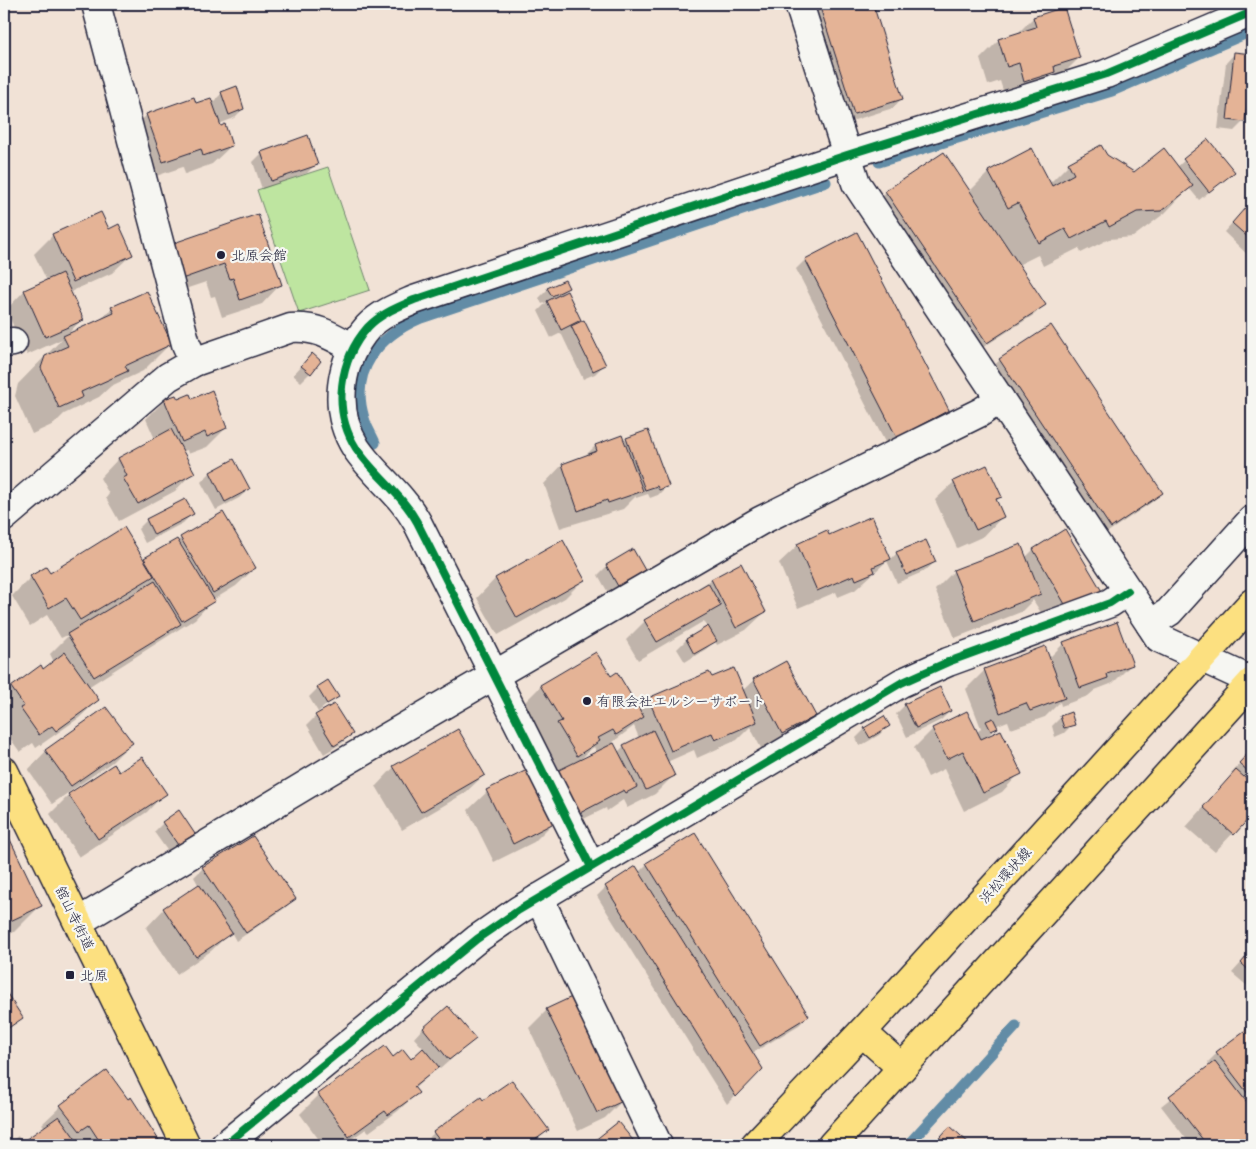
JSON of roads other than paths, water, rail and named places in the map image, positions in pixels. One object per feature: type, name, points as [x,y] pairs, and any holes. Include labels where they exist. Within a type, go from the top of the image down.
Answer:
[{"type":"main road","name":"浜松環状線","points":[[755,1145],[862,1032],[1252,603]]},
{"type":"main road","points":[[832,1145],[1252,682]]},
{"type":"main road","name":"舘山寺街道","points":[[4,771],[186,1145]]},
{"type":"main road","points":[[862,1032],[902,1068]]},
{"type":"street","points":[[96,4],[186,344],[194,362]]},
{"type":"street","points":[[799,4],[856,183],[1159,638],[1252,682]]},
{"type":"street","points":[[591,867],[409,508],[356,448],[345,424],[340,398],[344,372],[353,348],[369,326],[390,310],[414,300],[847,155],[1106,74],[1252,12]]},
{"type":"street","points":[[4,517],[168,377],[194,362],[291,328],[307,327],[323,331],[353,348]]},
{"type":"street","points":[[78,922],[494,675],[760,520],[981,412],[1000,399]]},
{"type":"street","points":[[1150,624],[1169,612],[1252,520]]},
{"type":"street","points":[[225,1145],[476,939],[539,898],[909,680],[948,662],[1110,603],[1128,591]]},
{"type":"street","points":[[539,898],[658,1145]]},
{"type":"waterway","points":[[879,162],[1112,91],[1252,31]]},
{"type":"waterway","points":[[375,443],[365,421],[360,400],[364,370],[371,356],[381,345],[392,334],[406,325],[421,318],[826,182]]},
{"type":"waterway","points":[[908,1145],[1016,1026]]},
{"type":"place","name":"北原会館","points":[[221,255]]},
{"type":"place","name":"有限会社エルシーサポート","points":[[587,701]]},
{"type":"place","name":"北原","points":[[70,975]]}]
